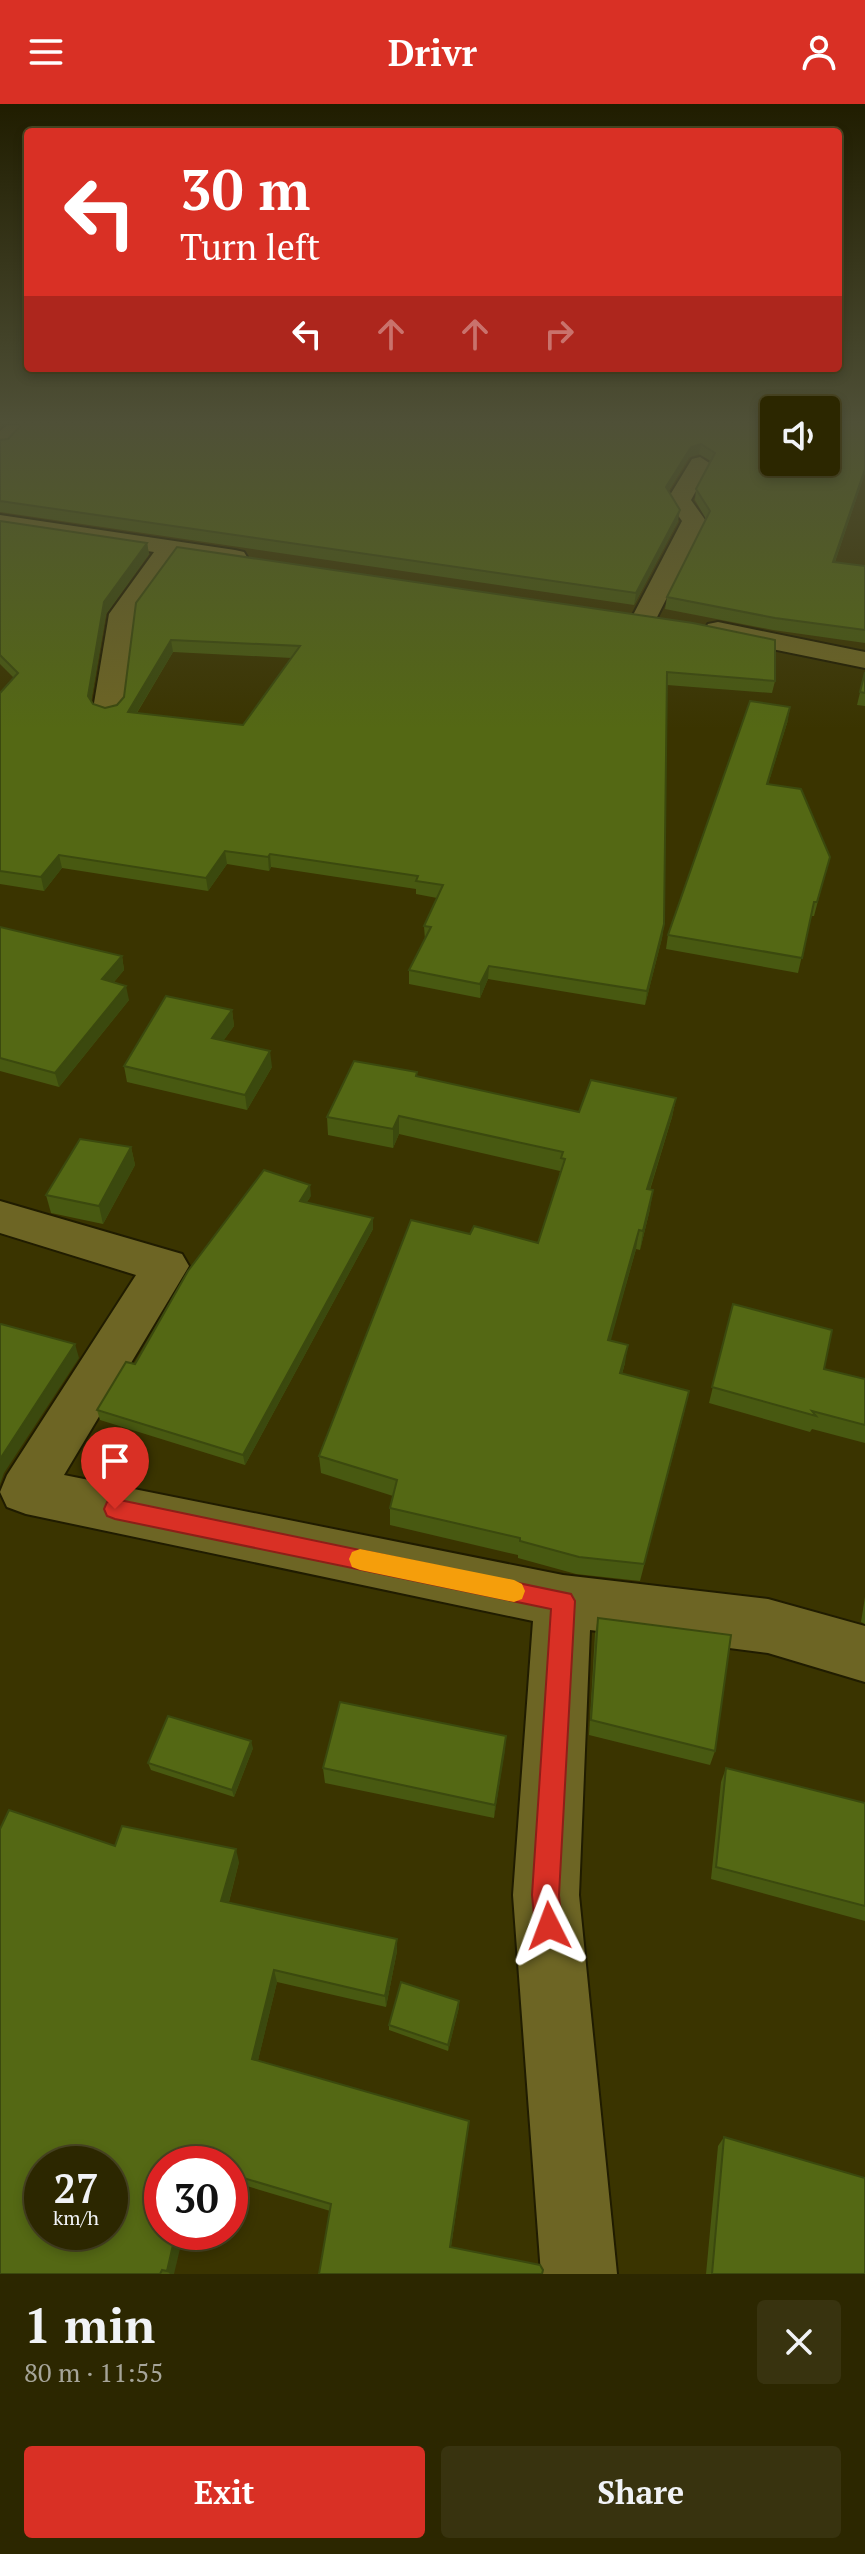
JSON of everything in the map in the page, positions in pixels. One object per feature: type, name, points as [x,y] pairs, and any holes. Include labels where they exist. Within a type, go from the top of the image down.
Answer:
[{"type":"street","points":[[28,526],[258,560]]},
{"type":"street","points":[[645,617],[691,526]]},
{"type":"street","points":[[108,709],[122,614],[170,548]]},
{"type":"street","points":[[614,612],[865,660]]},
{"type":"street","points":[[0,1217],[166,1266],[26,1491],[563,1601],[768,1626],[865,1654]]},
{"type":"street","points":[[563,1601],[546,1895],[579,2274]]},
{"type":"building","points":[[0,526],[35,526],[147,543],[104,602],[88,696],[93,704],[105,708],[117,705],[124,697],[136,603],[177,547],[693,623],[775,640],[775,681],[667,672],[664,924],[647,991],[489,966],[480,984],[409,970],[431,927],[424,926],[443,885],[416,881],[418,876],[270,854],[268,857],[225,851],[206,878],[59,855],[41,877],[0,871],[0,693],[18,673],[0,655]],"holes":[[[171,640],[300,646],[243,725],[128,712]]]},
{"type":"building","points":[[175,526],[671,526],[636,593]]},
{"type":"building","points":[[702,526],[845,526],[833,562],[865,566],[865,630],[775,618],[667,597]]},
{"type":"building","points":[[865,672],[865,693],[860,692]]},
{"type":"building","points":[[750,701],[790,707],[767,784],[801,789],[830,857],[817,902],[814,902],[802,958],[668,935]]},
{"type":"building","points":[[0,927],[122,956],[102,979],[126,986],[55,1073],[0,1058]]},
{"type":"building","points":[[166,996],[232,1010],[212,1038],[270,1051],[245,1095],[124,1066]]},
{"type":"building","points":[[354,1061],[417,1072],[416,1076],[579,1112],[591,1080],[676,1098],[647,1189],[653,1190],[643,1231],[639,1230],[608,1340],[628,1345],[620,1373],[689,1391],[644,1564],[579,1557],[520,1541],[520,1538],[390,1508],[397,1480],[319,1456],[411,1220],[470,1234],[474,1226],[538,1243],[565,1159],[561,1158],[563,1152],[399,1116],[393,1129],[327,1117]]},
{"type":"building","points":[[80,1139],[131,1147],[99,1206],[46,1195]]},
{"type":"building","points":[[264,1170],[310,1185],[300,1201],[373,1218],[243,1455],[97,1410],[126,1362],[135,1364],[188,1271]]},
{"type":"building","points":[[733,1304],[832,1330],[824,1369],[865,1379],[865,1425],[812,1411],[816,1416],[712,1387]]},
{"type":"building","points":[[0,1325],[75,1344],[0,1459]]},
{"type":"building","points":[[598,1618],[731,1635],[715,1751],[591,1720]]},
{"type":"building","points":[[340,1702],[506,1736],[495,1805],[323,1768]]},
{"type":"building","points":[[168,1716],[251,1741],[232,1790],[148,1763]]},
{"type":"building","points":[[726,1768],[865,1803],[865,1906],[716,1867]]},
{"type":"building","points":[[9,1810],[115,1846],[122,1826],[236,1849],[221,1901],[397,1939],[385,1996],[274,1970],[252,2059],[469,2121],[450,2247],[540,2265],[543,2270],[542,2274],[319,2274],[331,2204],[248,2179],[248,2146],[144,2146],[144,2250],[172,2250],[167,2271],[162,2270],[160,2274],[0,2274],[0,1829]]},
{"type":"building","points":[[401,1982],[459,2001],[448,2045],[389,2025]]},
{"type":"building","points":[[724,2137],[865,2178],[865,2274],[712,2274]]},
{"type":"slow traffic","points":[[360,1559],[514,1591]]},
{"type":"route","points":[[115,1509],[563,1601],[546,1895],[549,1926]]}]
